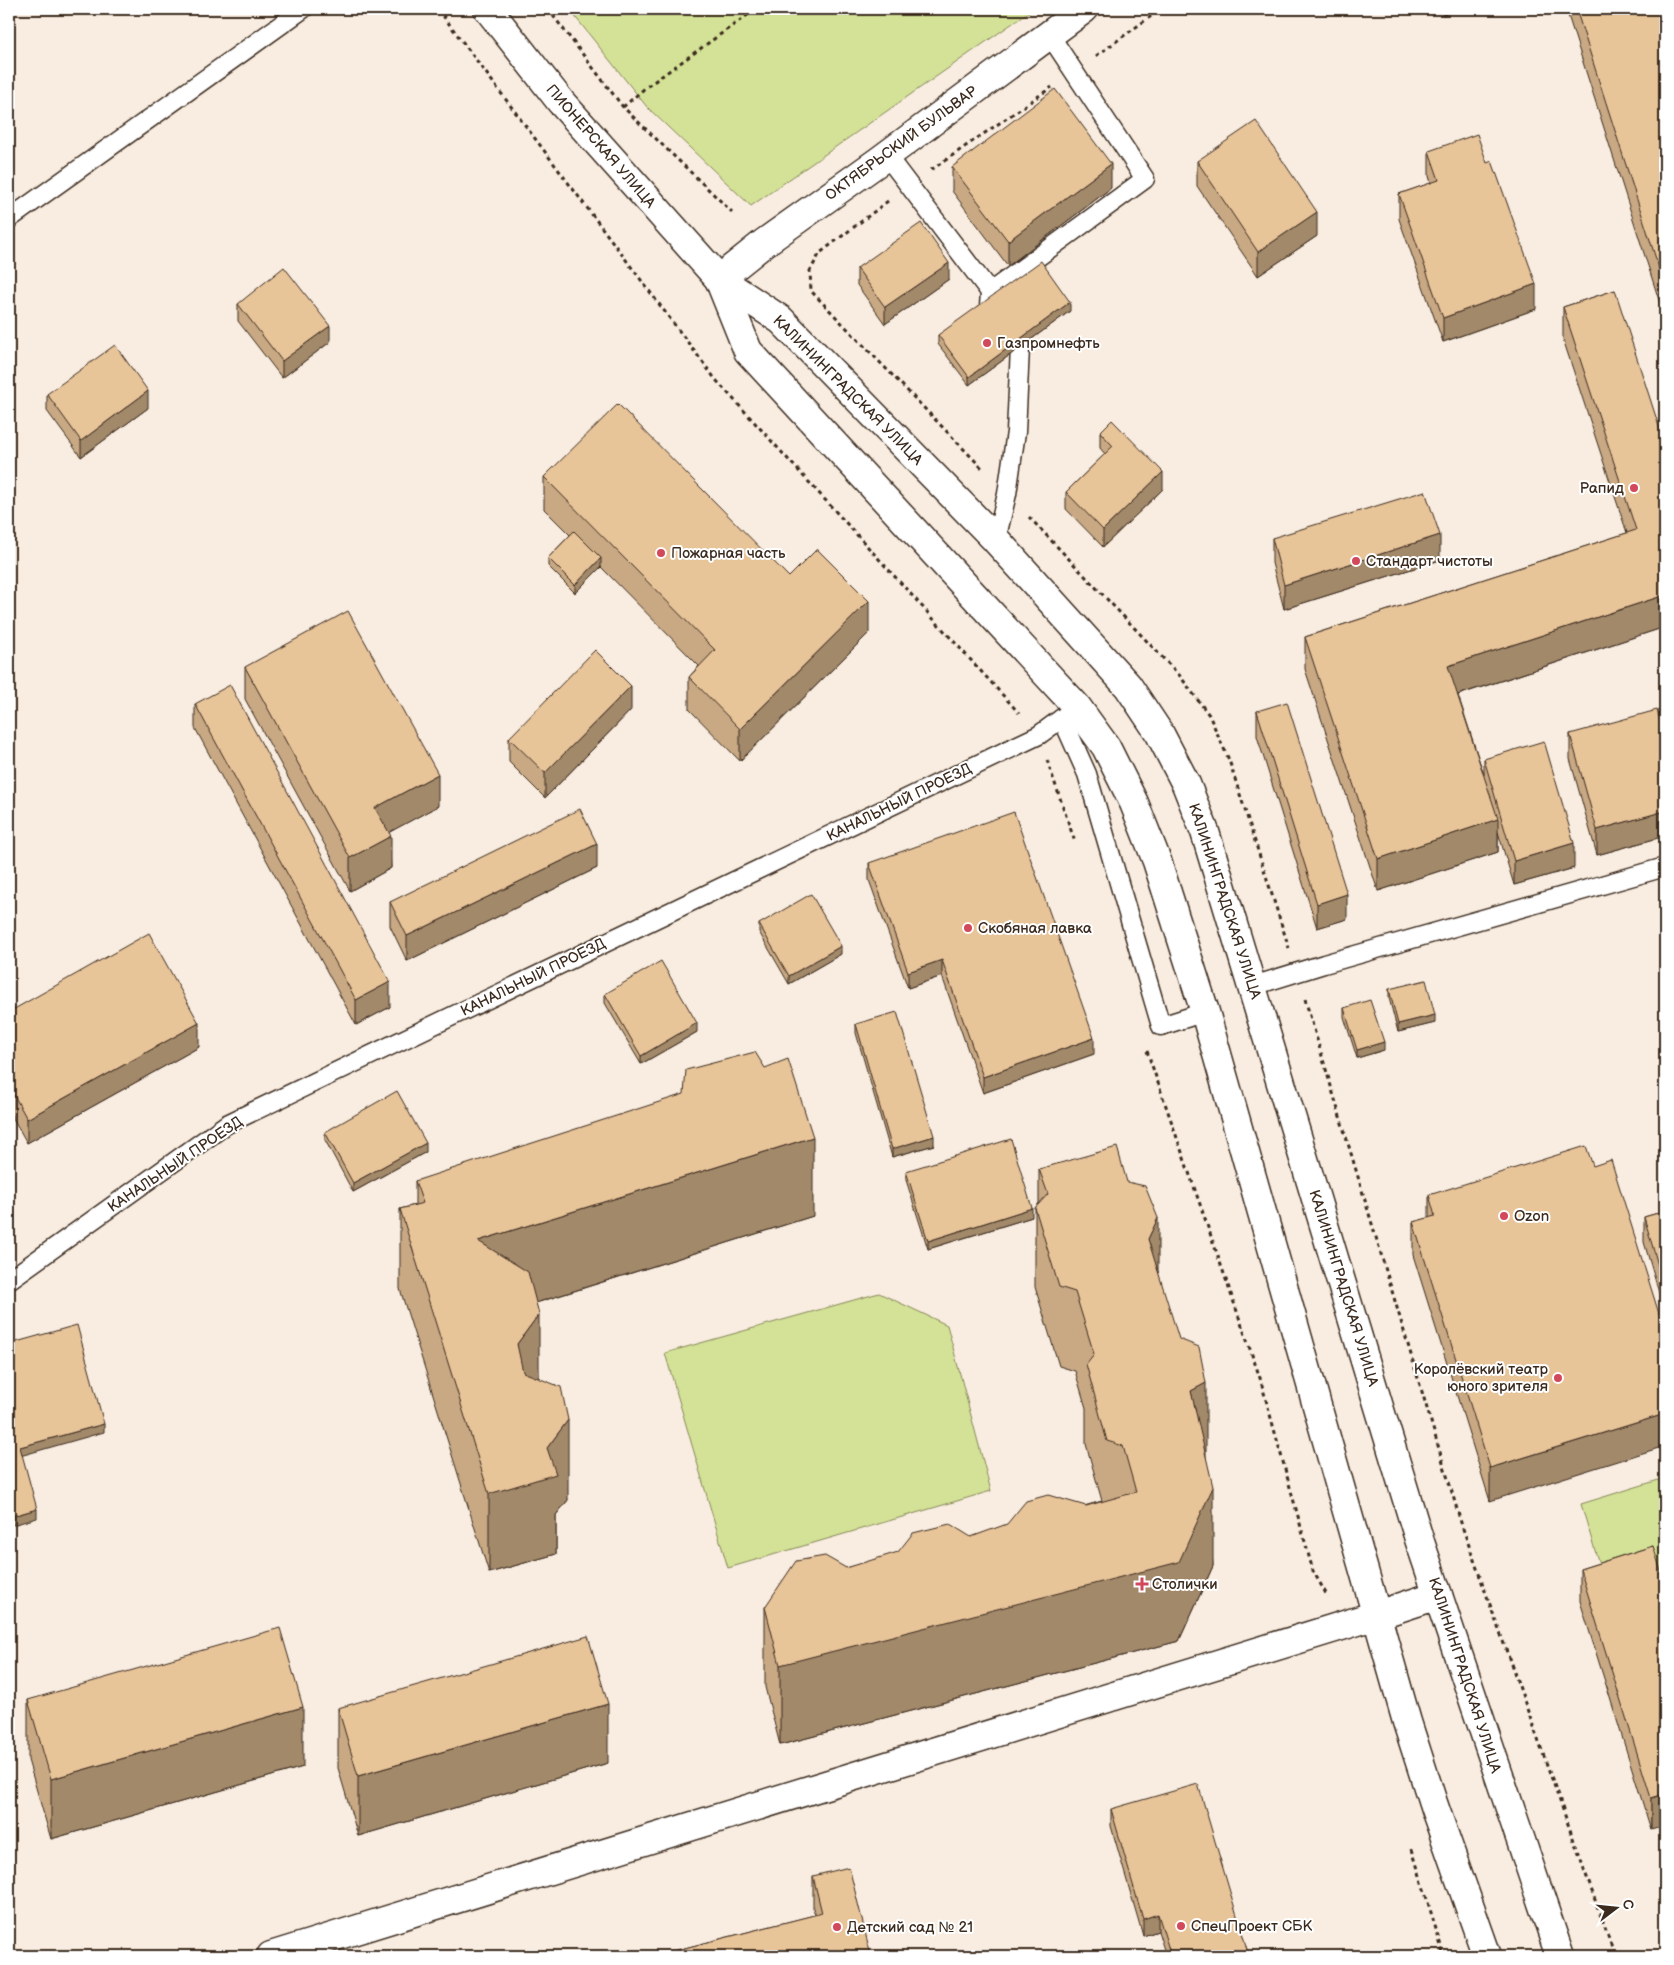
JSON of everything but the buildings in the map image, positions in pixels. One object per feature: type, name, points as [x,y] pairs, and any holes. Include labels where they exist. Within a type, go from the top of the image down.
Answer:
[{"type":"main road","name":"ПИОНЕРСКАЯ УЛИЦА","points":[[488,9],[561,102],[719,279]]},
{"type":"main road","name":"ОКТЯБРЬСКИЙ БУЛЬВАР","points":[[719,279],[764,243],[1084,9]]},
{"type":"main road","name":"КАЛИНИНГРАДСКАЯ УЛИЦА","points":[[719,279],[781,320],[996,540],[1128,686],[1160,734],[1186,784],[1206,832],[1417,1530],[1560,1956]]},
{"type":"main road","points":[[719,279],[748,351],[1070,713],[1106,747],[1134,803],[1156,861],[1205,1012],[1376,1615],[1431,1797],[1487,1956]]},
{"type":"main road","points":[[271,1956],[1438,1595]]},
{"type":"lane","points":[[9,219],[303,9]]},
{"type":"lane","points":[[886,155],[990,300],[1145,179],[1049,34]]},
{"type":"lane","points":[[996,540],[1016,432],[1020,348]]},
{"type":"lane","points":[[1070,713],[1161,1026],[1205,1012]]},
{"type":"lane","name":"КАНАЛЬНЫЙ ПРОЕЗД","points":[[9,1280],[227,1124],[1039,735],[1070,713]]},
{"type":"lane","points":[[1253,986],[1334,961],[1665,867]]},
{"type":"path","points":[[548,9],[623,107],[732,212]]},
{"type":"path","points":[[623,107],[645,88],[756,9]]},
{"type":"path","points":[[812,291],[810,270],[820,252],[909,186],[1074,72],[1161,9]]},
{"type":"path","points":[[1462,1526],[1615,1956]]},
{"type":"green space","points":[[569,9],[1033,9],[751,206],[647,107]]},
{"type":"green space","points":[[879,1293],[947,1325],[991,1491],[728,1568],[665,1353]]},
{"type":"green space","points":[[1665,1478],[1665,1601],[1615,1617],[1581,1504]]},
{"type":"place","name":"Газпромнефть","points":[[987,343]]},
{"type":"place","name":"Рапид","points":[[1634,488]]},
{"type":"place","name":"Пожарная часть","points":[[661,553]]},
{"type":"place","name":"Стандарт чистоты","points":[[1356,561]]},
{"type":"place","name":"Скобяная лавка","points":[[968,928]]},
{"type":"place","name":"Ozon","points":[[1504,1216]]},
{"type":"place","name":"Королёвский театр юного зрителя","points":[[1558,1378]]},
{"type":"place","name":"Столички","points":[[1142,1584]]},
{"type":"place","name":"СпецПроект СБК","points":[[1181,1926]]},
{"type":"place","name":"Детский сад № 21","points":[[837,1927]]}]
